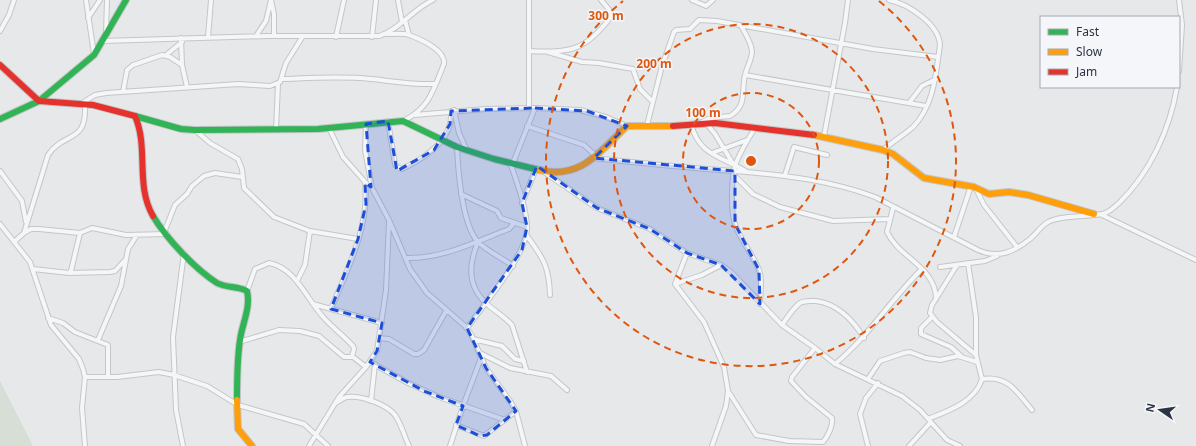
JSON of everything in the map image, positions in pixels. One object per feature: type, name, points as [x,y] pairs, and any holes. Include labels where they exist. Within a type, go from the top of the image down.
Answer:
[{"type":"street","points":[[0,31],[9,15],[14,0]]},
{"type":"street","points":[[86,0],[94,55]]},
{"type":"street","points":[[88,18],[100,0]]},
{"type":"street","points":[[104,38],[107,0]]},
{"type":"street","points":[[0,119],[39,101],[94,55],[126,0]]},
{"type":"street","points":[[208,37],[211,0]]},
{"type":"street","points":[[256,36],[266,21],[271,0]]},
{"type":"street","points":[[271,0],[274,14],[274,36]]},
{"type":"street","points":[[336,37],[344,0]]},
{"type":"street","points":[[372,37],[376,0]]},
{"type":"street","points":[[398,0],[403,21],[409,35]]},
{"type":"street","points":[[386,34],[433,0]]},
{"type":"street","points":[[529,0],[529,108]]},
{"type":"street","points":[[529,51],[548,52],[578,48],[586,44],[610,18],[612,13],[601,0]]},
{"type":"street","points":[[692,0],[706,6],[713,0]]},
{"type":"street","points":[[824,136],[848,0]]},
{"type":"street","points":[[883,150],[914,126],[932,95],[936,78],[939,38],[930,26],[915,11],[902,4],[889,0]]},
{"type":"street","points":[[1179,0],[1182,25],[1180,56]]},
{"type":"street","points":[[647,125],[662,66],[676,30],[687,30],[699,20],[704,19],[841,43],[938,57]]},
{"type":"street","points":[[703,123],[710,118],[730,116],[733,114],[744,97],[745,75],[752,49],[741,26]]},
{"type":"street","points":[[0,65],[39,101],[83,103],[125,112],[180,128],[196,130],[276,130],[329,128],[388,121],[403,121],[415,115],[428,100],[444,64],[443,56],[432,46],[409,35],[386,34],[372,37],[208,37],[182,40],[104,38]]},
{"type":"street","points":[[276,130],[278,84],[282,79],[286,63],[303,36]]},
{"type":"street","points":[[123,92],[129,67],[166,55],[182,40]]},
{"type":"street","points":[[182,40],[182,65],[187,87]]},
{"type":"street","points":[[548,52],[582,62],[634,69],[640,89],[652,102]]},
{"type":"street","points":[[166,55],[182,65]]},
{"type":"street","points":[[745,75],[926,106]]},
{"type":"street","points":[[282,79],[334,76],[372,79],[415,85],[435,84]]},
{"type":"street","points":[[909,103],[922,86],[936,78]]},
{"type":"street","points":[[83,103],[95,95],[123,92],[238,84],[270,86],[278,84]]},
{"type":"street","points":[[1102,215],[1113,209],[1125,197],[1143,174],[1166,128],[1177,88]]},
{"type":"street","points":[[24,233],[48,155],[53,148],[80,131],[86,116],[83,103]]},
{"type":"street","points":[[415,115],[439,114],[453,111],[535,108],[587,111],[627,126],[703,123],[739,125],[779,132],[824,136],[883,150],[893,154],[924,178],[946,184],[974,188],[989,194],[1009,192],[1028,194],[1094,214],[1102,215],[1196,260]]},
{"type":"street","points":[[467,328],[513,266],[522,250],[527,236],[527,227],[512,163],[535,108]]},
{"type":"street","points":[[388,121],[396,164],[402,169],[424,157],[441,140],[450,124],[453,111]]},
{"type":"street","points":[[453,111],[459,133],[467,151]]},
{"type":"street","points":[[136,116],[141,137],[144,190],[147,204],[154,219],[184,253],[219,283],[243,288],[247,291]]},
{"type":"street","points":[[403,121],[467,151],[544,171],[576,170],[627,126]]},
{"type":"street","points":[[703,123],[724,148],[734,163]]},
{"type":"street","points":[[366,124],[365,150],[372,188],[389,220],[416,280],[432,299],[467,328],[486,368],[516,411],[525,446]]},
{"type":"street","points":[[691,124],[697,142],[711,153],[734,163],[748,172]]},
{"type":"street","points":[[527,126],[584,145],[594,156],[734,173],[748,172],[785,175],[859,191],[875,197],[892,208],[954,237],[986,254],[999,255]]},
{"type":"street","points":[[329,128],[343,157],[365,183],[372,188]]},
{"type":"street","points":[[755,128],[734,163],[732,210],[735,224],[759,270],[761,278],[760,304]]},
{"type":"street","points":[[196,130],[210,143],[238,159],[244,188],[270,214],[310,232],[358,239]]},
{"type":"street","points":[[711,153],[747,140]]},
{"type":"street","points":[[457,147],[461,194],[469,223],[478,241],[513,266]]},
{"type":"street","points":[[785,175],[794,147],[827,155]]},
{"type":"street","points":[[522,203],[536,169]]},
{"type":"street","points":[[0,171],[22,202],[26,224]]},
{"type":"street","points":[[544,171],[597,208],[650,229],[687,253],[721,265],[731,272],[760,304],[782,325],[816,348],[835,364],[868,380],[878,383],[902,396],[930,420],[947,440],[960,446]]},
{"type":"street","points":[[166,232],[175,205],[187,194],[192,186],[204,176],[215,173],[242,177]]},
{"type":"street","points":[[734,173],[757,196],[780,207],[833,221],[890,219]]},
{"type":"street","points":[[331,309],[358,239],[366,204],[365,183]]},
{"type":"street","points":[[954,237],[974,188]]},
{"type":"street","points":[[974,188],[984,205],[1017,247]]},
{"type":"street","points":[[461,194],[494,209],[501,218],[527,227]]},
{"type":"street","points":[[892,208],[887,232],[889,237],[922,269],[933,283],[936,299]]},
{"type":"street","points":[[940,267],[985,261],[999,255],[1009,253],[1030,239],[1049,221],[1094,214]]},
{"type":"street","points":[[309,446],[335,403],[346,388],[366,367],[377,351],[386,290],[389,220]]},
{"type":"street","points":[[406,258],[441,255],[509,229],[514,223]]},
{"type":"street","points":[[0,224],[24,252],[33,270],[48,318],[55,331],[79,359],[85,377],[82,408],[85,446]]},
{"type":"street","points":[[15,241],[31,229],[80,233],[92,228],[126,235],[166,232]]},
{"type":"street","points":[[297,281],[307,255],[310,232]]},
{"type":"street","points":[[69,273],[74,266],[80,233]]},
{"type":"street","points":[[98,340],[122,286],[125,259],[128,249],[137,235]]},
{"type":"street","points":[[527,236],[546,265],[549,275],[550,295]]},
{"type":"street","points":[[478,241],[473,260],[471,278],[474,288],[485,302],[512,325],[528,372]]},
{"type":"street","points":[[183,446],[176,410],[174,375],[175,318],[184,253]]},
{"type":"street","points":[[675,284],[687,253]]},
{"type":"street","points":[[33,270],[69,273],[110,272],[119,267],[125,259]]},
{"type":"street","points":[[252,446],[238,430],[236,364],[239,342],[248,302],[247,291],[253,272],[265,263],[279,266],[297,281],[325,319],[353,346],[352,356]]},
{"type":"street","points":[[909,446],[930,420],[964,402],[974,392],[982,380],[976,355],[976,317],[968,263]]},
{"type":"street","points":[[675,284],[702,275],[721,265]]},
{"type":"street","points":[[957,265],[930,309],[932,317],[976,355]]},
{"type":"street","points":[[835,364],[864,338],[905,286],[922,269]]},
{"type":"street","points":[[675,284],[698,312],[710,333],[723,363],[728,391],[726,406],[712,446]]},
{"type":"street","points":[[782,325],[801,303],[809,301],[832,304],[846,315],[864,338]]},
{"type":"street","points":[[313,304],[382,322]]},
{"type":"street","points":[[379,338],[389,339],[414,354],[418,354],[424,350],[446,311]]},
{"type":"street","points":[[932,317],[921,328],[921,334],[951,347],[962,357]]},
{"type":"street","points":[[48,318],[63,323],[75,332],[106,343],[109,348],[108,377]]},
{"type":"street","points":[[239,342],[274,331],[293,330],[319,336],[344,357],[352,356],[366,367]]},
{"type":"street","points":[[473,339],[502,346],[515,359],[524,361]]},
{"type":"street","points":[[728,391],[756,435],[789,441],[822,442],[826,438],[831,427],[832,422],[830,415],[806,397],[791,381],[816,348]]},
{"type":"street","points":[[868,380],[880,361],[897,354],[910,352],[926,358],[940,360],[954,356],[977,362]]},
{"type":"street","points":[[479,353],[501,365],[551,376],[567,390]]},
{"type":"street","points":[[450,446],[456,425],[481,358]]},
{"type":"street","points":[[370,362],[424,391],[505,420]]},
{"type":"street","points":[[371,401],[375,364]]},
{"type":"street","points":[[85,377],[108,377],[149,372],[174,375],[207,386],[238,405],[304,424],[328,446]]},
{"type":"street","points":[[982,380],[1003,380],[1018,393],[1032,410]]},
{"type":"street","points":[[868,446],[860,414],[866,398],[878,383]]},
{"type":"street","points":[[335,403],[346,397],[371,401],[388,408],[400,423],[410,446]]},
{"type":"street","points":[[456,425],[484,436],[516,411]]},
{"type":"street","points":[[787,446],[789,441]]},
{"type":"highlighted area","points":[[535,108],[587,111],[627,126],[594,158],[735,171],[735,224],[759,270],[760,304],[721,265],[687,253],[650,229],[597,208],[537,166],[522,203],[527,227],[522,250],[467,328],[486,368],[516,411],[487,435],[480,436],[456,425],[463,406],[424,391],[370,362],[377,351],[382,323],[331,309],[358,239],[366,204],[365,183],[371,187],[366,124],[388,121],[397,171],[434,150],[450,124],[451,111]]},
{"type":"shaded area","points":[[0,381],[33,446],[0,446]]},
{"type":"traffic: fast","points":[[0,119],[39,101],[94,55],[126,0]]},
{"type":"traffic: fast","points":[[135,116],[181,129],[195,130],[318,129],[403,121],[457,147],[494,159],[539,170]]},
{"type":"traffic: fast","points":[[153,216],[165,234],[208,277],[221,285],[240,288],[247,291],[248,304],[238,355],[237,400]]},
{"type":"traffic: slow","points":[[539,170],[554,172],[567,171],[578,167],[588,162],[598,154],[627,126],[673,126]]},
{"type":"traffic: slow","points":[[814,135],[883,150],[893,154],[924,178],[974,187],[989,194],[1009,192],[1028,195],[1094,214]]},
{"type":"traffic: slow","points":[[237,400],[238,429],[252,446]]},
{"type":"traffic: jam","points":[[0,65],[39,101],[93,105],[135,116],[141,141],[145,192],[153,216]]},
{"type":"traffic: jam","points":[[673,126],[715,123],[814,135]]}]
